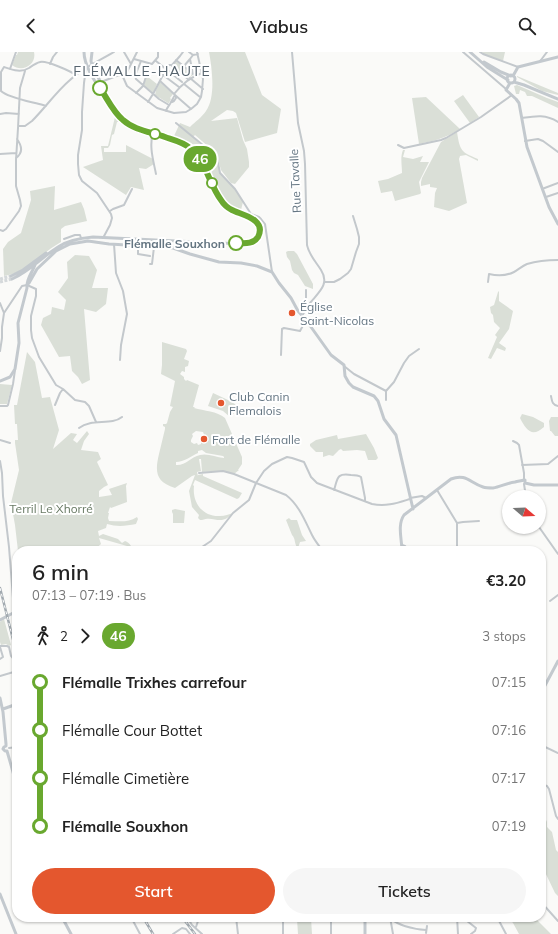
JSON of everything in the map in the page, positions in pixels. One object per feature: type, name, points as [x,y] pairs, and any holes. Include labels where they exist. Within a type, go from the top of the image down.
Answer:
[{"type":"street","points":[[10,69],[16,52]]},
{"type":"street","points":[[50,64],[57,52]]},
{"type":"street","points":[[84,52],[88,72],[113,109],[122,119],[135,127],[153,132]]},
{"type":"street","points":[[92,52],[92,58],[110,102]]},
{"type":"street","points":[[18,126],[25,126],[31,122],[67,82],[76,75],[114,52]]},
{"type":"street","points":[[124,52],[131,64]]},
{"type":"street","points":[[123,77],[125,76],[137,52]]},
{"type":"street","points":[[134,59],[153,64],[159,56],[158,52]]},
{"type":"street","points":[[148,102],[164,75],[163,73],[166,68],[169,65],[172,65],[182,52]]},
{"type":"street","points":[[189,52],[193,55]]},
{"type":"street","name":"Rue Tavalle","points":[[292,52],[298,123],[304,151],[307,245],[310,254],[322,271],[324,282]]},
{"type":"street","points":[[463,52],[509,84],[524,85]]},
{"type":"street","points":[[470,52],[487,67],[504,76],[509,84]]},
{"type":"street","points":[[480,52],[518,67],[558,57]]},
{"type":"street","points":[[540,61],[547,52]]},
{"type":"street","points":[[101,82],[118,75],[123,77],[128,86],[136,93],[157,108],[173,113],[186,112],[197,104],[203,89],[202,73],[197,53],[193,55],[184,66]]},
{"type":"street","points":[[81,237],[63,244],[27,271],[12,278],[54,247],[68,240],[81,237],[245,243],[255,240],[260,230],[256,221],[252,218],[232,210],[225,205],[219,197],[197,155],[187,146],[179,141],[126,122],[117,113],[110,102],[93,66],[94,63],[92,58]]},
{"type":"street","points":[[190,59],[194,75]]},
{"type":"street","points":[[479,59],[501,72],[513,76],[524,85],[558,99]]},
{"type":"street","points":[[176,60],[194,75]]},
{"type":"street","points":[[140,61],[135,77],[143,86],[169,105]]},
{"type":"street","points":[[156,61],[200,97]]},
{"type":"street","points":[[46,106],[4,94],[1,91],[1,72],[4,68],[16,71],[25,71],[40,62],[45,62],[76,75]]},
{"type":"street","points":[[136,93],[143,86],[150,64]]},
{"type":"street","points":[[172,65],[203,89]]},
{"type":"street","points":[[509,84],[515,80],[513,76],[518,67]]},
{"type":"street","points":[[0,230],[2,231],[6,229],[18,213],[21,206],[16,186],[16,153],[20,88],[25,71]]},
{"type":"street","points":[[88,72],[84,83],[82,130],[78,157],[78,171],[83,182],[96,192],[110,211],[112,217],[111,223],[104,237]]},
{"type":"street","points":[[166,111],[179,87],[194,75],[202,73]]},
{"type":"street","points":[[164,75],[179,87]]},
{"type":"street","points":[[513,76],[508,77],[512,95],[519,103],[526,141],[545,198],[552,215],[558,224]]},
{"type":"street","points":[[160,80],[191,109]]},
{"type":"street","points":[[398,145],[404,148],[446,138],[481,117],[512,95]]},
{"type":"street","points":[[0,114],[19,114]]},
{"type":"street","points":[[521,118],[540,116],[553,119],[558,122]]},
{"type":"street","points":[[176,123],[214,154],[217,158],[220,172],[235,189],[251,214],[259,217],[265,224],[272,272],[291,298],[298,312],[306,320],[331,355],[354,374],[386,391]]},
{"type":"street","points":[[153,132],[150,144],[156,174]]},
{"type":"street","points":[[16,158],[19,156],[21,151],[20,144],[17,139]]},
{"type":"street","points":[[526,141],[543,141],[558,152]]},
{"type":"street","points":[[0,154],[16,153]]},
{"type":"street","points":[[204,166],[217,158]]},
{"type":"street","points":[[542,189],[558,184]]},
{"type":"street","points":[[110,211],[124,205],[132,189]]},
{"type":"street","points":[[545,198],[558,193]]},
{"type":"street","points":[[552,215],[558,213]]},
{"type":"street","points":[[302,316],[307,307],[321,290],[324,282],[334,282],[340,279],[351,269],[360,244],[353,216]]},
{"type":"street","points":[[64,239],[76,235],[80,235],[81,237]]},
{"type":"street","points":[[0,351],[4,313],[22,286],[29,283],[37,269],[52,254],[62,247],[78,242],[88,241],[108,244],[176,248],[190,254],[219,262],[252,264],[272,272]]},
{"type":"street","points":[[114,244],[116,273],[123,291],[127,314],[121,345],[120,360]]},
{"type":"street","points":[[138,245],[138,254],[150,256]]},
{"type":"street","points":[[154,247],[151,264],[154,267]]},
{"type":"street","points":[[47,255],[52,254]]},
{"type":"street","points":[[488,282],[489,274],[504,275],[513,273],[526,265],[544,260],[558,260]]},
{"type":"street","points":[[0,406],[8,406],[20,338],[18,323],[27,284],[35,264]]},
{"type":"street","points":[[27,284],[36,289],[31,316],[31,326],[32,338],[38,354],[56,385],[75,400],[85,402],[89,406],[96,422]]},
{"type":"street","points":[[306,290],[307,307]]},
{"type":"street","points":[[0,303],[4,313]]},
{"type":"street","points":[[281,354],[282,329],[284,328],[300,331],[306,320]]},
{"type":"street","points":[[386,400],[386,391],[394,382],[404,363],[419,349]]},
{"type":"street","points":[[344,366],[345,376],[349,383],[353,387],[374,396],[378,401],[384,419],[396,435],[413,509]]},
{"type":"street","points":[[0,382],[13,377]]},
{"type":"street","points":[[55,405],[63,389]]},
{"type":"street","points":[[551,396],[552,402],[555,406],[558,406]]},
{"type":"street","points":[[79,428],[96,422],[111,421],[121,418],[122,416]]},
{"type":"street","points":[[0,440],[10,443]]},
{"type":"street","points":[[513,441],[519,445],[525,490]]},
{"type":"street","points":[[522,466],[548,464],[558,456]]},
{"type":"street","points":[[204,546],[210,542],[233,513],[249,500],[256,483],[264,471],[272,464],[284,458],[292,458],[304,462],[311,477],[317,483],[380,506],[422,496],[426,499]]},
{"type":"street","points":[[0,461],[12,585]]},
{"type":"street","points":[[199,473],[223,471],[281,493],[290,498],[304,517],[312,536],[319,546]]},
{"type":"street","points":[[360,472],[365,498],[364,501]]},
{"type":"street","points":[[334,490],[340,475],[358,475],[361,477]]},
{"type":"street","points":[[405,546],[402,545],[401,524],[404,515],[451,479],[460,477],[465,478],[487,488],[493,488],[515,482],[524,482],[534,485],[558,485]]},
{"type":"street","points":[[437,490],[457,523],[458,546]]},
{"type":"street","points":[[457,523],[479,521]]},
{"type":"street","points":[[543,534],[558,554]]},
{"type":"street","points":[[550,601],[558,595]]},
{"type":"street","points":[[0,620],[12,614]]},
{"type":"street","points":[[0,659],[3,657],[0,647],[7,646],[9,647],[10,656],[12,658]]},
{"type":"street","points":[[546,683],[558,661]]},
{"type":"street","points":[[0,676],[12,672]]},
{"type":"street","points":[[0,698],[5,749],[12,771]]},
{"type":"street","points":[[2,709],[12,706]]},
{"type":"street","points":[[546,747],[558,753]]},
{"type":"street","points":[[546,786],[549,789],[556,817],[558,819]]},
{"type":"street","points":[[0,894],[16,934]]},
{"type":"street","points":[[546,908],[558,921]]},
{"type":"street","points":[[65,922],[71,934]]},
{"type":"street","points":[[134,922],[140,934]]},
{"type":"street","points":[[190,922],[202,934]]},
{"type":"street","points":[[196,927],[198,922]]},
{"type":"street","points":[[237,922],[238,934]]},
{"type":"street","points":[[283,922],[283,934]]},
{"type":"street","points":[[330,922],[331,934]]},
{"type":"street","points":[[365,922],[365,934]]},
{"type":"street","points":[[391,922],[393,934]]},
{"type":"street","points":[[392,926],[396,922],[409,928],[426,932],[427,926]]},
{"type":"street","points":[[457,922],[458,934],[461,934]]},
{"type":"street","points":[[469,922],[476,928],[471,934]]},
{"type":"street","points":[[500,922],[506,934]]},
{"type":"street","points":[[173,934],[182,928],[186,929],[190,934]]},
{"type":"green space","points":[[18,52],[34,52],[33,61],[31,64],[24,68],[12,65]]},
{"type":"green space","points":[[209,52],[245,52],[262,95],[281,109],[277,133],[245,142],[236,113],[233,111],[227,110],[211,121],[237,118],[247,149],[249,167],[235,184],[231,183],[221,170],[218,155],[195,135],[193,137],[215,156],[220,173],[235,189],[243,202],[241,210],[228,204],[220,193],[201,154],[191,143],[174,136],[180,123],[190,127],[203,115],[209,105],[212,82]]},
{"type":"green space","points":[[482,52],[505,52],[503,61],[483,54]]},
{"type":"green space","points":[[176,61],[193,75],[187,78],[173,65]]},
{"type":"green space","points":[[148,71],[148,77],[157,84],[153,93],[144,85]]},
{"type":"green space","points":[[517,76],[558,93],[558,95],[542,91]]},
{"type":"green space","points":[[159,83],[161,83],[173,94],[169,103],[155,95]]},
{"type":"green space","points":[[517,85],[558,102],[558,108],[532,96],[527,96],[525,92],[520,90],[519,94],[516,94],[514,86]]},
{"type":"green space","points":[[463,95],[479,117],[470,123],[454,101]]},
{"type":"green space","points":[[426,97],[460,129],[444,137],[419,144],[412,98]]},
{"type":"green space","points":[[111,109],[125,123],[151,134],[142,134],[117,122],[110,145],[108,148],[104,148],[104,152],[126,152],[126,145],[153,159],[154,164],[146,169],[139,168],[144,190],[131,187],[126,195],[83,167],[103,160],[101,146],[108,146],[115,117]]},
{"type":"green space","points":[[457,132],[462,150],[478,159],[478,161],[466,155],[460,156],[459,159],[467,203],[449,211],[434,207],[437,188],[430,187],[430,184],[421,186],[421,182],[441,142]]},
{"type":"green space","points":[[403,150],[405,150],[403,157],[413,159],[423,156],[420,162],[429,162],[419,182],[421,193],[395,201],[392,191],[381,193],[378,181],[388,179],[402,173],[401,158]]},
{"type":"green space","points":[[55,186],[54,210],[81,202],[87,221],[65,226],[61,229],[61,242],[27,267],[4,276],[3,249],[8,242],[21,233],[31,200],[30,191]]},
{"type":"green space","points":[[294,251],[297,254],[313,284],[313,289],[305,286],[298,275],[292,270],[290,261],[287,257],[286,252]]},
{"type":"green space","points":[[75,255],[89,256],[97,270],[92,288],[108,288],[106,304],[96,312],[84,309],[90,380],[82,384],[72,371],[70,356],[59,357],[41,325],[43,318],[51,314],[52,307],[64,310],[66,300],[58,292],[68,278],[67,262]]},
{"type":"green space","points":[[499,291],[499,301],[513,311],[509,329],[499,343],[506,348],[505,351],[497,348],[491,359],[488,358],[497,337],[495,335],[500,328],[494,322],[490,307],[494,305]]},
{"type":"green space","points":[[162,342],[186,349],[187,351],[184,359],[189,361],[188,366],[185,367],[185,372],[182,371],[180,374],[186,381],[187,380],[199,385],[193,407],[225,418],[242,457],[242,464],[239,470],[234,474],[223,471],[202,472],[201,459],[199,459],[201,471],[197,472],[198,476],[203,474],[203,476],[242,493],[237,499],[195,480],[193,485],[195,498],[200,508],[208,514],[214,516],[224,516],[233,513],[224,519],[200,520],[198,518],[199,515],[192,507],[189,491],[195,475],[175,488],[164,483],[158,475],[157,466],[165,429],[163,424],[167,423],[173,407],[170,406],[175,381],[161,374]],"holes":[[[196,431],[203,432],[206,439],[205,442],[198,445],[197,443],[194,444],[191,442],[193,436],[192,434]],[[202,450],[206,453],[223,456],[224,458],[203,455],[176,465],[176,462],[185,460]]]},
{"type":"green space","name":"Terril Le Xhorré","points":[[27,352],[35,362],[42,398],[50,397],[59,430],[53,449],[71,433],[77,434],[73,440],[77,443],[87,431],[89,434],[84,441],[81,450],[98,452],[101,459],[97,462],[108,485],[99,491],[99,497],[112,495],[109,489],[127,483],[127,502],[111,508],[110,507],[108,518],[109,521],[123,521],[137,517],[138,519],[136,524],[114,526],[107,524],[106,528],[98,531],[99,536],[103,534],[118,539],[122,543],[125,541],[131,546],[99,538],[101,544],[99,546],[17,546],[11,503],[19,470],[15,443],[15,440],[18,440],[14,405],[17,405]]},
{"type":"green space","points":[[0,384],[12,385],[7,404],[0,404]]},
{"type":"green space","name":"Club Canin Flemalois","points":[[213,393],[240,407],[230,417],[223,411],[208,406]]},
{"type":"green space","points":[[522,414],[533,417],[544,423],[544,427],[536,432],[530,431],[520,418]]},
{"type":"green space","points":[[551,417],[558,417],[558,436],[555,436],[550,431],[549,421]]},
{"type":"green space","points":[[366,434],[378,458],[376,460],[368,460],[365,451],[343,451],[341,449],[333,456],[329,455],[323,457],[323,452],[316,452],[310,446],[310,444],[316,440],[337,435],[338,439]]},
{"type":"green space","points":[[175,509],[185,511],[184,523],[173,523],[172,510]]},
{"type":"green space","points":[[289,518],[291,520],[297,520],[302,535],[306,541],[300,542],[299,546],[297,546],[286,520]]},
{"type":"green space","points":[[4,619],[11,645],[9,646],[6,644],[1,645],[0,642],[0,622]]},
{"type":"green space","points":[[546,820],[547,827],[552,832],[556,850],[558,852],[558,896],[546,874]]},
{"type":"green space","points":[[297,922],[311,922],[312,934],[298,934]]},
{"type":"green space","points":[[512,922],[539,922],[551,934],[519,934]]},
{"type":"tunnel","points":[[0,279],[11,276]]},
{"type":"tunnel","points":[[0,282],[12,279]]},
{"type":"railway","points":[[0,588],[12,635]]},
{"type":"railway","points":[[146,922],[153,934]]},
{"type":"railway","points":[[186,922],[195,934]]},
{"type":"bus line","name":"46","points":[[100,88],[116,113],[131,126],[179,141],[191,148],[200,159],[221,202],[228,208],[256,221],[260,230],[257,238],[248,243],[236,243]]},
{"type":"place","name":"Flémalle Souxhon","points":[[236,243]]},
{"type":"place","name":"Église Saint-Nicolas","points":[[292,313]]},
{"type":"place","name":"Club Canin Flemalois","points":[[221,403]]},
{"type":"place","name":"Fort de Flémalle","points":[[204,439]]},
{"type":"district","name":"FLÉMALLE-HAUTE","points":[[142,71]]}]
